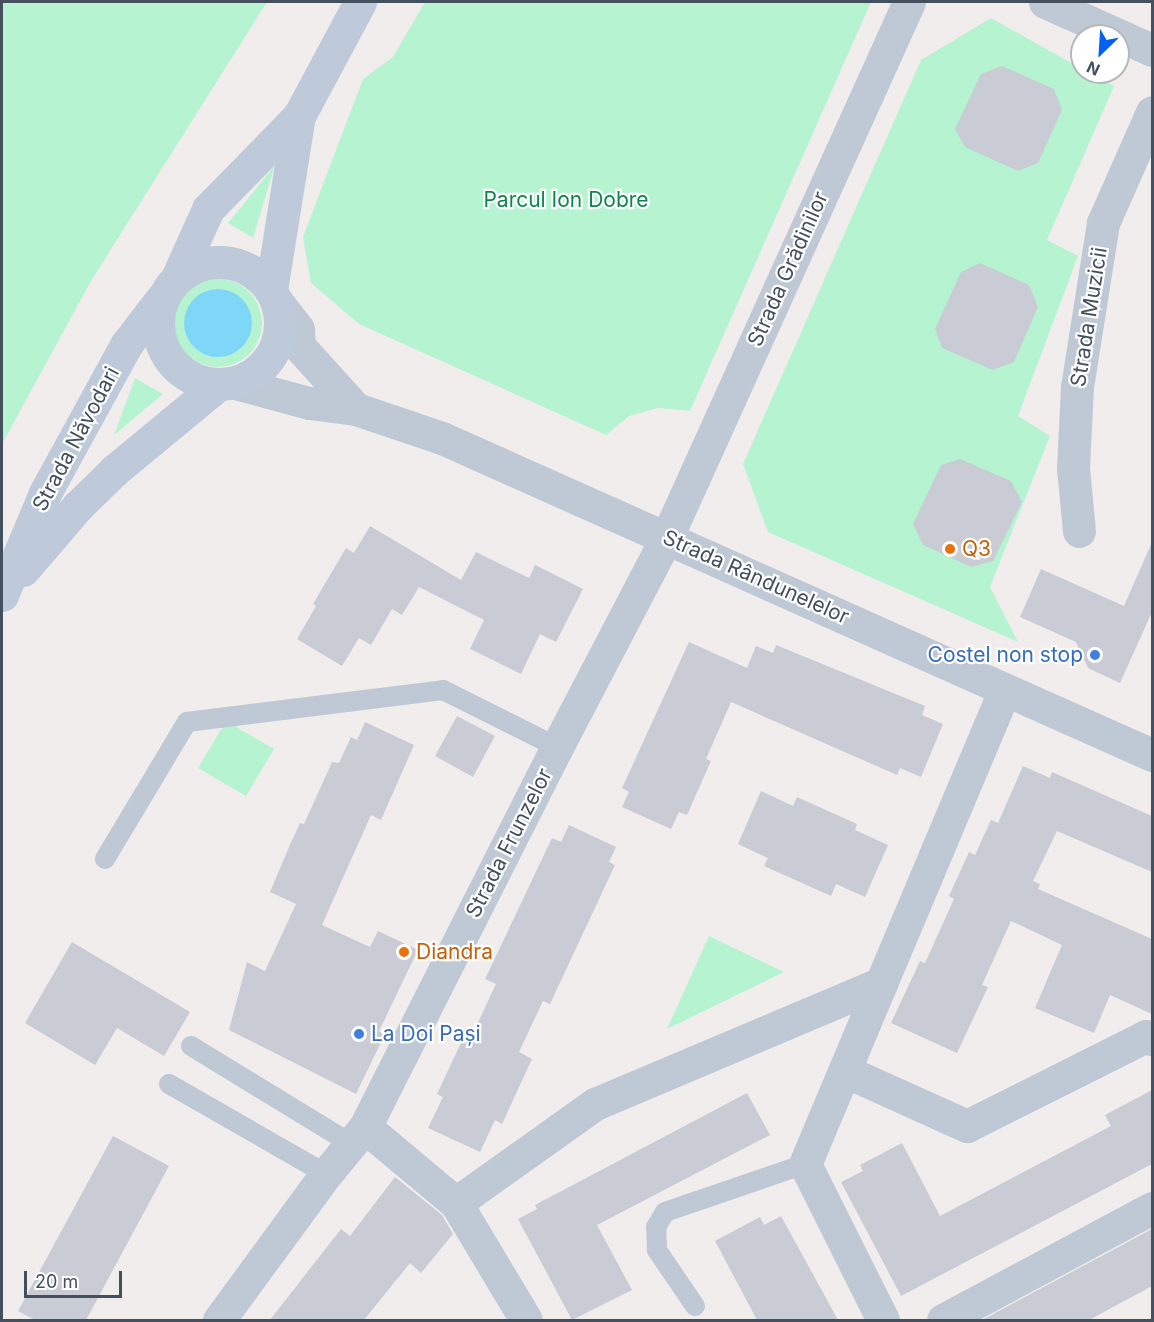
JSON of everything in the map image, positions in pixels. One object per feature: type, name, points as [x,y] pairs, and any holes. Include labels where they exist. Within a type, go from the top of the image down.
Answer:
[{"type":"main road","name":"Strada Năvodari","points":[[2,594],[45,493],[126,345],[171,286],[208,209],[299,116],[360,2]]},
{"type":"main road","name":"Strada Năvodari","points":[[274,296],[299,116]]},
{"type":"main road","points":[[216,262],[237,265],[256,274],[274,296],[280,319],[279,337],[273,354],[261,368],[227,384],[198,381],[180,370],[166,354],[159,334],[159,313],[171,286],[196,267],[216,262]]},
{"type":"main road","name":"Strada Năvodari","points":[[2,594],[78,506],[155,435],[227,384]]},
{"type":"street","name":"Strada Grădinilor","points":[[667,537],[909,2]]},
{"type":"street","points":[[1045,2],[1152,50]]},
{"type":"street","name":"Strada Muzicii","points":[[1079,531],[1073,468],[1077,387],[1104,223],[1152,112]]},
{"type":"street","name":"Strada Rândunelelor","points":[[274,296],[298,329],[299,346],[356,409]]},
{"type":"street","name":"Strada Rândunelelor","points":[[227,384],[309,403],[356,409],[442,438],[1152,755]]},
{"type":"street","name":"Strada Frunzelor","points":[[219,1320],[326,1174],[359,1136],[667,537]]},
{"type":"street","points":[[884,1320],[805,1164],[1005,689]]},
{"type":"street","points":[[456,1203],[595,1104],[882,983]]},
{"type":"street","points":[[845,1071],[967,1126],[1146,1036],[1152,1039]]},
{"type":"street","points":[[359,1136],[456,1203],[526,1320]]},
{"type":"street","points":[[943,1320],[1152,1208]]},
{"type":"lane","points":[[105,859],[188,722],[443,690],[557,747]]},
{"type":"lane","points":[[191,1046],[359,1136]]},
{"type":"lane","points":[[169,1084],[326,1174]]},
{"type":"lane","points":[[695,1306],[657,1250],[656,1227],[665,1212],[805,1164]]},
{"type":"green space","points":[[2,2],[267,2],[91,281],[2,444]]},
{"type":"green space","name":"Parcul Ion Dobre","points":[[425,2],[871,2],[690,411],[658,408],[629,416],[606,435],[359,324],[311,283],[303,237],[363,79],[393,57]]},
{"type":"green space","points":[[991,18],[1070,62],[1070,84],[1110,84],[1114,86],[1047,240],[1078,256],[1018,416],[1050,436],[990,587],[1018,642],[768,532],[743,464],[921,60]]},
{"type":"green space","points":[[275,165],[253,238],[228,223]]},
{"type":"green space","points":[[218,279],[243,286],[255,298],[262,323],[255,348],[243,360],[218,367],[193,360],[181,348],[174,323],[181,298],[193,286]]},
{"type":"green space","points":[[135,378],[163,394],[114,435]]},
{"type":"green space","points":[[226,721],[274,749],[246,796],[198,768]]},
{"type":"green space","points":[[709,936],[784,972],[667,1029]]},
{"type":"water","points":[[218,289],[231,292],[242,299],[249,310],[252,323],[249,336],[242,347],[231,354],[218,357],[205,354],[194,347],[187,336],[184,323],[187,310],[194,299],[205,292]]},
{"type":"building","points":[[1002,66],[1054,89],[1062,110],[1038,163],[1018,171],[965,147],[955,129],[981,74]]},
{"type":"building","points":[[980,263],[1029,285],[1038,307],[1014,362],[993,370],[942,348],[935,329],[961,272]]},
{"type":"building","points":[[960,459],[1011,481],[1022,502],[993,561],[971,567],[923,545],[913,524],[941,465]]},
{"type":"building","points":[[370,526],[461,580],[476,552],[529,578],[535,565],[583,589],[556,642],[540,634],[521,674],[470,649],[484,620],[419,587],[402,615],[392,609],[371,645],[359,638],[342,666],[297,639],[316,606],[313,604],[346,548],[354,553]]},
{"type":"building","points":[[1152,542],[1152,612],[1120,683],[1088,668],[1076,642],[1020,617],[1041,569],[1124,606]]},
{"type":"building","points":[[689,642],[747,668],[756,646],[773,653],[776,645],[925,706],[922,715],[943,724],[921,777],[900,768],[897,775],[731,702],[706,759],[711,761],[687,815],[679,812],[671,829],[622,807],[629,792],[622,788]]},
{"type":"building","points":[[457,716],[495,736],[473,777],[435,756]]},
{"type":"building","points":[[365,722],[414,745],[381,820],[371,815],[322,925],[370,947],[378,931],[418,950],[379,1031],[385,1034],[356,1094],[229,1030],[247,962],[265,971],[296,904],[270,892],[289,847],[300,823],[304,824],[332,762],[339,763],[351,737],[357,740]]},
{"type":"building","points":[[1023,766],[1050,778],[1052,772],[1152,816],[1152,872],[1057,831],[1033,881],[1040,884],[1038,889],[1152,939],[1152,1014],[1110,995],[1094,1033],[1035,1008],[1062,945],[1011,921],[982,985],[988,987],[957,1053],[891,1023],[920,961],[925,963],[954,899],[949,896],[969,852],[975,855],[991,820],[998,823]]},
{"type":"building","points":[[761,791],[793,806],[797,797],[857,824],[855,830],[888,845],[865,897],[836,884],[831,896],[764,866],[768,858],[738,844]]},
{"type":"building","points":[[569,825],[616,847],[609,862],[615,865],[550,1004],[543,1001],[519,1052],[532,1059],[502,1124],[495,1120],[480,1152],[428,1128],[443,1097],[437,1094],[467,1030],[473,1033],[496,984],[485,979],[552,838],[561,842]]},
{"type":"building","points":[[72,942],[190,1012],[164,1056],[117,1028],[95,1065],[25,1023]]},
{"type":"building","points":[[1152,1090],[1152,1164],[901,1296],[841,1182],[863,1171],[860,1165],[902,1143],[940,1216],[1111,1126],[1105,1115]]},
{"type":"building","points":[[747,1093],[770,1135],[597,1225],[632,1290],[572,1320],[518,1219],[537,1209],[535,1205]]},
{"type":"building","points":[[113,1136],[169,1166],[86,1320],[35,1320],[18,1311]]},
{"type":"building","points":[[395,1177],[442,1215],[453,1234],[421,1273],[410,1263],[364,1320],[270,1320],[341,1229],[350,1236]]},
{"type":"building","points":[[781,1216],[838,1320],[757,1320],[715,1241],[760,1217],[764,1225]]},
{"type":"building","points":[[1152,1229],[1152,1286],[1089,1320],[982,1320]]},
{"type":"place","name":"Q3","points":[[950,549]]},
{"type":"place","name":"Costel non stop","points":[[1095,655]]},
{"type":"place","name":"Diandra","points":[[404,952]]},
{"type":"place","name":"La Doi Pași","points":[[359,1034]]}]
